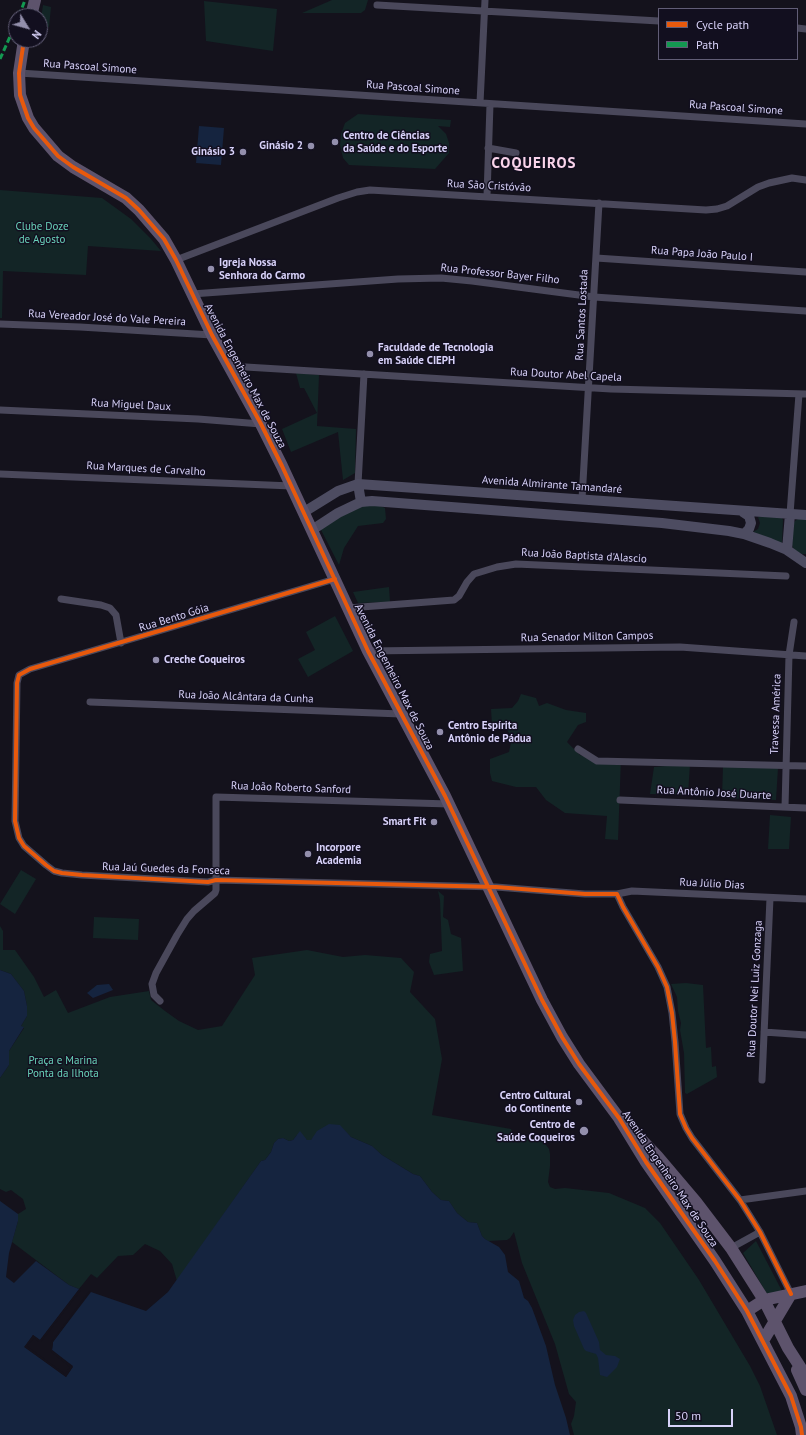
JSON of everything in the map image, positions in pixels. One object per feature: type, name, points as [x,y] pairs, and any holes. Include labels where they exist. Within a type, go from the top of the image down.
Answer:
[{"type":"main road","name":"Avenida Engenheiro Max de Souza","points":[[23,48],[19,73],[20,95],[24,109],[34,128],[58,156],[73,167],[126,198],[139,210],[164,239],[176,260],[212,335],[261,424],[292,486],[368,651],[449,804],[542,1000],[562,1037],[579,1064],[619,1118],[646,1162],[715,1261],[747,1311],[791,1396],[801,1427],[802,1435]]},
{"type":"main road","name":"Avenida Almirante Tamandaré","points":[[304,512],[338,491],[358,484],[582,499],[743,512],[806,515]]},
{"type":"main road","points":[[358,484],[361,502]]},
{"type":"main road","points":[[312,530],[338,513],[361,502],[380,502],[662,523],[744,534],[787,550],[806,563]]},
{"type":"main road","points":[[743,512],[749,516],[751,523],[749,529],[744,534]]},
{"type":"main road","points":[[787,550],[790,514]]},
{"type":"main road","name":"Avenida Engenheiro Max de Souza","points":[[619,1118],[657,1156],[696,1202],[731,1248],[764,1300],[788,1348],[806,1376]]},
{"type":"main road","points":[[747,1311],[764,1300],[806,1291]]},
{"type":"main road","points":[[763,1341],[791,1294]]},
{"type":"main road","points":[[788,1348],[806,1390]]},
{"type":"street","points":[[480,103],[485,0]]},
{"type":"street","points":[[377,5],[658,21]]},
{"type":"street","name":"Rua Pascoal Simone","points":[[19,73],[806,124]]},
{"type":"street","points":[[487,196],[490,104]]},
{"type":"street","points":[[488,148],[516,153]]},
{"type":"street","name":"Rua São Cristóvão","points":[[176,260],[338,198],[370,190],[706,210],[728,206],[758,187],[769,183],[792,178],[806,180]]},
{"type":"street","name":"Rua Santos Lostada","points":[[582,499],[599,203]]},
{"type":"street","name":"Rua Papa João Paulo I","points":[[596,258],[806,272]]},
{"type":"street","name":"Rua Professor Bayer Filho","points":[[192,294],[424,278],[466,280],[594,297],[806,311]]},
{"type":"street","name":"Rua Vereador José do Vale Pereira","points":[[0,324],[212,335]]},
{"type":"street","name":"Rua Doutor Abel Capela","points":[[229,366],[588,388],[802,394]]},
{"type":"street","points":[[358,484],[364,374]]},
{"type":"street","points":[[790,514],[802,394]]},
{"type":"street","name":"Rua Miguel Daux","points":[[0,410],[198,419],[261,424]]},
{"type":"street","name":"Rua Marques de Carvalho","points":[[0,474],[292,486]]},
{"type":"street","name":"Rua João Baptista d'Alascio","points":[[348,608],[454,600],[459,596],[467,582],[474,574],[497,567],[516,564],[786,576]]},
{"type":"street","name":"Rua Bento Góia","points":[[19,675],[30,669],[335,579]]},
{"type":"street","points":[[60,599],[101,605],[110,608],[116,616],[121,643]]},
{"type":"street","name":"Travessa América","points":[[785,808],[789,654],[794,622]]},
{"type":"street","name":"Rua Senador Milton Campos","points":[[368,651],[680,647],[806,656]]},
{"type":"street","name":"Rua Jaú Guedes da Fonseca","points":[[19,675],[17,683],[15,821],[19,838],[24,846],[46,865],[62,874],[208,882],[216,880],[489,886],[585,894],[617,894]]},
{"type":"street","name":"Rua João Alcântara da Cunha","points":[[90,702],[401,714]]},
{"type":"street","points":[[578,749],[597,761],[806,766]]},
{"type":"street","name":"Rua João Roberto Sanford","points":[[216,880],[216,797],[449,804]]},
{"type":"street","name":"Rua Antônio José Duarte","points":[[620,800],[806,808]]},
{"type":"street","points":[[160,1001],[154,995],[152,984],[156,973],[177,935],[188,919],[203,902],[215,893],[216,880]]},
{"type":"street","name":"Rua Júlio Dias","points":[[617,894],[632,891],[806,900]]},
{"type":"street","points":[[617,894],[658,967],[667,987],[673,1020],[680,1114],[686,1128],[692,1138],[740,1200],[760,1232],[791,1294]]},
{"type":"street","name":"Rua Doutor Nei Luiz Gonzaga","points":[[762,1080],[770,898]]},
{"type":"street","points":[[764,1032],[806,1035]]},
{"type":"street","points":[[740,1200],[806,1191]]},
{"type":"street","points":[[731,1248],[760,1232]]},
{"type":"green space","points":[[332,0],[368,0],[365,10],[361,13],[302,13]]},
{"type":"green space","points":[[204,1],[277,9],[273,51],[206,41]]},
{"type":"green space","points":[[43,5],[51,7],[49,27],[48,8],[43,8]]},
{"type":"green space","points":[[358,114],[451,120],[450,127],[438,126],[446,134],[449,143],[449,153],[435,169],[349,165],[343,158],[340,145],[341,134],[345,123]]},
{"type":"green space","name":"Clube Doze de Agosto","points":[[0,190],[102,198],[131,219],[161,251],[88,246],[86,275],[3,271],[2,318],[0,318]]},
{"type":"green space","points":[[296,373],[319,375],[317,426],[356,429],[355,473],[343,480],[338,432],[291,452],[282,429],[317,413],[304,388],[300,388]]},
{"type":"green space","points":[[378,505],[385,508],[386,519],[383,523],[358,526],[344,548],[339,565],[320,528],[360,506]]},
{"type":"green space","points":[[758,517],[782,518],[782,544],[753,532],[758,529],[760,523]]},
{"type":"green space","points":[[799,518],[806,519],[806,554],[802,554],[794,550],[792,545],[793,524]]},
{"type":"green space","points":[[389,587],[390,602],[358,603],[353,592]]},
{"type":"green space","points":[[335,616],[353,651],[308,677],[298,659],[315,650],[306,632]]},
{"type":"green space","points":[[521,694],[536,698],[539,706],[547,703],[566,710],[586,713],[586,722],[578,725],[567,742],[580,755],[591,758],[621,758],[618,840],[605,839],[607,816],[565,813],[546,800],[536,787],[516,787],[492,781],[490,773],[490,759],[509,752],[512,738],[505,726],[492,725],[491,709],[512,708],[518,701]]},
{"type":"green space","points":[[690,764],[688,795],[650,794],[654,767]]},
{"type":"green space","points":[[723,766],[778,768],[776,800],[722,798]]},
{"type":"green space","points":[[770,815],[791,817],[789,849],[768,849]]},
{"type":"green space","points":[[21,870],[36,879],[15,914],[0,904]]},
{"type":"green space","points":[[438,891],[444,896],[443,917],[448,920],[451,934],[461,938],[463,971],[434,975],[429,962],[430,954],[442,951],[440,900]]},
{"type":"green space","points":[[94,917],[139,919],[138,940],[93,938]]},
{"type":"green space","name":"Praça e Marina Ponta da Ilhota","points":[[0,926],[3,931],[3,950],[15,950],[34,977],[44,997],[56,990],[68,1013],[110,997],[149,991],[151,1000],[179,1021],[198,1030],[222,1026],[255,975],[252,958],[307,950],[343,957],[365,955],[401,958],[414,972],[410,992],[435,1019],[442,1059],[432,1115],[511,1129],[514,1137],[543,1141],[549,1149],[550,1154],[548,1182],[550,1187],[555,1189],[565,1188],[609,1193],[645,1208],[660,1223],[699,1280],[750,1366],[760,1386],[777,1435],[574,1435],[571,1424],[576,1402],[569,1394],[555,1344],[522,1263],[514,1232],[507,1240],[488,1241],[482,1236],[477,1223],[468,1222],[457,1213],[449,1201],[441,1200],[432,1192],[420,1176],[413,1174],[382,1155],[372,1146],[351,1137],[339,1125],[309,1141],[297,1135],[293,1140],[289,1141],[283,1138],[278,1139],[274,1143],[271,1152],[265,1160],[261,1161],[177,1281],[172,1264],[160,1251],[145,1244],[133,1255],[118,1256],[97,1278],[91,1274],[79,1289],[69,1285],[12,1242],[18,1221],[18,1214],[26,1209],[23,1199],[11,1190],[6,1192],[0,1189],[0,1078],[9,1065],[9,1051],[24,1028],[21,1026],[27,1016],[27,1006],[24,991],[11,974],[0,970]]},
{"type":"green space","points":[[686,983],[703,985],[706,1048],[711,1047],[712,1067],[716,1066],[717,1077],[687,1094],[685,1093],[684,1053],[680,1030],[681,1023],[677,997],[671,984]]},
{"type":"green space","points":[[756,1241],[782,1291],[767,1294],[743,1253]]},
{"type":"water","points":[[199,126],[224,128],[221,165],[196,163]]},
{"type":"water","points":[[0,970],[11,974],[24,991],[27,1016],[21,1026],[24,1027],[9,1051],[9,1065],[0,1078]]},
{"type":"water","points":[[109,984],[113,990],[93,998],[87,993],[97,985]]},
{"type":"water","points":[[329,1124],[340,1125],[351,1137],[372,1146],[382,1155],[413,1174],[420,1176],[432,1192],[441,1200],[449,1201],[457,1213],[468,1222],[477,1223],[482,1236],[499,1247],[505,1255],[508,1272],[519,1281],[524,1298],[528,1301],[532,1308],[546,1346],[555,1385],[570,1435],[0,1435],[0,1201],[18,1214],[18,1221],[9,1253],[6,1277],[14,1283],[36,1261],[69,1285],[79,1289],[40,1340],[33,1335],[25,1347],[66,1377],[73,1366],[52,1350],[53,1342],[91,1292],[146,1311],[168,1292],[261,1161],[265,1160],[271,1152],[274,1143],[278,1139],[283,1138],[289,1141],[293,1140],[300,1131],[307,1140],[311,1140],[317,1131]]},
{"type":"water","points":[[584,1311],[599,1342],[600,1350],[606,1355],[615,1356],[620,1359],[617,1367],[607,1377],[600,1375],[598,1358],[596,1354],[584,1349],[574,1326],[573,1320],[575,1315]]},
{"type":"pier","points":[[81,1287],[81,1290],[41,1342],[34,1338],[27,1346],[65,1374],[70,1367],[50,1351],[51,1342],[91,1290],[53,1342],[52,1350],[73,1367],[66,1377],[24,1347],[33,1335],[40,1340]]},
{"type":"marked path","points":[[22,8],[25,0]]},
{"type":"marked path","points":[[0,59],[8,41]]},
{"type":"cycle path","points":[[23,48],[19,73],[20,95],[28,118],[34,128],[58,156],[73,167],[126,198],[139,210],[164,239],[176,260],[212,335],[261,424],[282,466],[368,651],[445,796],[542,1000],[562,1037],[579,1064],[619,1118],[646,1162],[715,1261],[747,1311],[791,1396],[801,1427],[802,1435]]},
{"type":"cycle path","points":[[335,579],[30,669],[19,675],[17,683],[15,821],[19,838],[24,846],[54,871],[82,875],[208,882],[216,880],[496,887],[585,894],[617,894],[658,967],[667,987],[672,1013],[675,1042],[680,1114],[686,1128],[692,1138],[740,1200],[760,1232],[791,1294]]},
{"type":"place","name":"Centro de Ciências da Saúde e do Esporte","points":[[335,142]]},
{"type":"place","name":"Ginásio 2","points":[[311,146]]},
{"type":"place","name":"Ginásio 3","points":[[243,152]]},
{"type":"place","name":"Igreja Nossa Senhora do Carmo","points":[[211,269]]},
{"type":"place","name":"Faculdade de Tecnologia em Saúde CIEPH","points":[[370,354]]},
{"type":"place","name":"Creche Coqueiros","points":[[156,660]]},
{"type":"place","name":"Centro Espírita Antônio de Pádua","points":[[440,732]]},
{"type":"place","name":"Smart Fit","points":[[434,822]]},
{"type":"place","name":"Incorpore Academia","points":[[308,854]]},
{"type":"place","name":"Centro Cultural do Continente","points":[[579,1102]]},
{"type":"place","name":"Centro de Saúde Coqueiros","points":[[584,1131]]},
{"type":"district","name":"COQUEIROS","points":[[534,164]]}]
